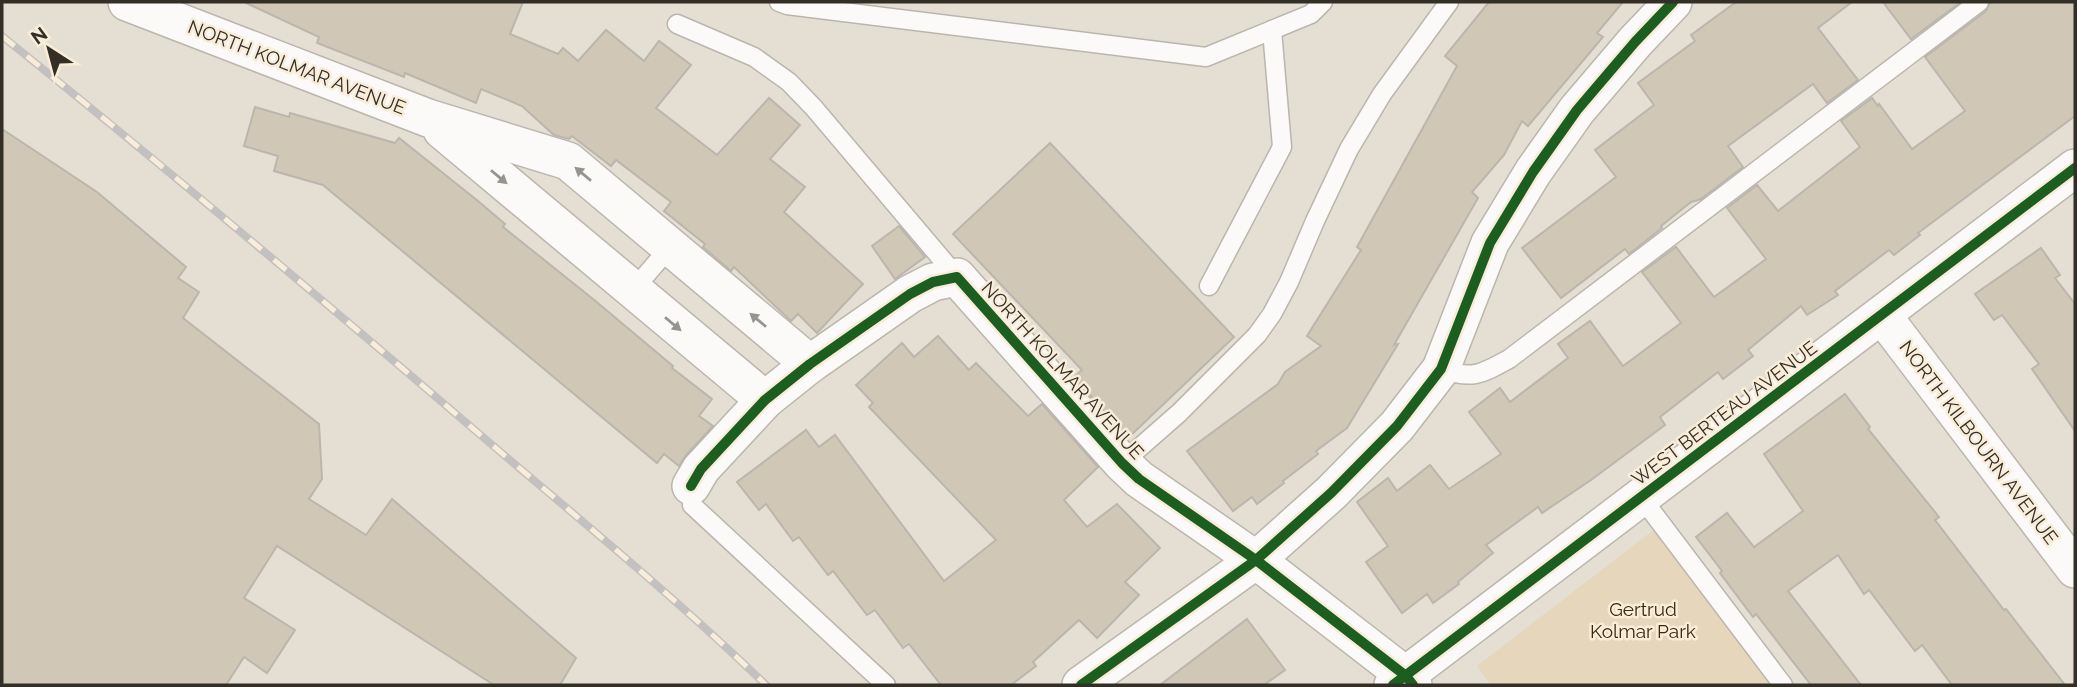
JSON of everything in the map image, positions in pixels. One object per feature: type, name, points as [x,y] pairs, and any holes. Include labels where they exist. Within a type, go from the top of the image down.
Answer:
[{"type":"street","name":"NORTH KOLMAR AVENUE","points":[[127,2],[428,118],[568,162],[810,364]]},
{"type":"street","points":[[1081,685],[1256,560],[1331,493],[1397,426],[1441,369],[1490,243],[1533,172],[1577,110],[1673,2]]},
{"type":"street","name":"NORTH KOLMAR AVENUE","points":[[428,118],[765,400]]},
{"type":"street","name":"WEST BERTEAU AVENUE","points":[[1404,682],[1641,497],[2075,169]]},
{"type":"street","name":"NORTH KOLMAR AVENUE","points":[[957,277],[1122,463],[1158,494],[1256,560],[1404,682]]},
{"type":"street","points":[[691,486],[701,469],[765,400],[810,364],[910,294],[933,282],[957,277]]},
{"type":"street","name":"NORTH KILBOURN AVENUE","points":[[1882,315],[2075,569]]},
{"type":"lane","points":[[779,2],[1206,57],[1311,14],[1323,2]]},
{"type":"lane","points":[[1122,463],[1257,335],[1272,314],[1349,149],[1382,94],[1449,2]]},
{"type":"lane","points":[[1441,369],[1460,375],[1483,373],[1509,359],[1979,2]]},
{"type":"lane","points":[[677,23],[754,57],[789,82],[814,107],[957,277]]},
{"type":"lane","points":[[1209,286],[1282,147],[1272,30]]},
{"type":"lane","points":[[633,290],[670,247]]},
{"type":"lane","points":[[691,486],[692,505],[886,685]]},
{"type":"lane","points":[[1641,497],[1783,685]]},
{"type":"green space","name":"Gertrud Kolmar Park","points":[[1655,529],[1774,685],[1491,685],[1477,666]]},
{"type":"building","points":[[244,2],[523,2],[510,34],[558,54],[563,48],[578,61],[606,30],[644,61],[659,41],[691,65],[656,108],[717,155],[769,98],[800,125],[770,159],[805,187],[784,212],[863,284],[817,333],[798,314],[791,321],[734,267],[731,271],[703,247],[705,244],[664,211],[671,202],[616,160],[611,166],[572,136],[569,139],[554,135],[522,106],[481,89],[476,103],[405,73],[404,77],[317,43],[319,37]]},
{"type":"building","points":[[1489,2],[1623,2],[1597,33],[1603,37],[1528,126],[1522,121],[1504,155],[1472,192],[1478,198],[1394,345],[1398,344],[1347,428],[1316,451],[1318,454],[1257,504],[1252,497],[1233,511],[1187,451],[1278,384],[1285,372],[1321,346],[1307,336],[1361,250],[1357,247],[1457,66],[1445,56]]},
{"type":"building","points":[[1736,2],[1852,2],[1818,28],[1858,80],[1827,103],[1813,84],[1728,146],[1743,167],[1701,199],[1691,202],[1629,254],[1625,249],[1561,298],[1522,248],[1616,177],[1595,150],[1654,105],[1638,83],[1695,41],[1691,35]]},
{"type":"building","points":[[1883,2],[1961,2],[1911,39]]},
{"type":"building","points":[[1990,2],[2075,2],[2075,116],[1918,233],[1920,235],[1894,255],[1889,250],[1835,291],[1838,295],[1807,315],[1801,306],[1748,350],[1753,356],[1723,379],[1718,372],[1660,417],[1665,425],[1591,480],[1542,513],[1538,507],[1486,545],[1493,553],[1458,582],[1459,584],[1433,603],[1427,594],[1402,613],[1366,562],[1388,546],[1357,502],[1388,478],[1397,491],[1430,465],[1449,489],[1501,454],[1469,412],[1500,388],[1510,402],[1568,358],[1558,344],[1590,321],[1623,366],[1681,323],[1642,272],[1676,247],[1714,297],[1766,259],[1727,208],[1757,185],[1778,211],[1860,147],[1841,121],[1872,98],[1912,149],[1965,111],[1925,57],[1986,11]]},
{"type":"building","points":[[255,107],[289,117],[290,113],[395,143],[399,138],[478,201],[505,224],[503,227],[712,399],[699,416],[713,426],[679,466],[664,454],[657,463],[323,185],[274,171],[278,156],[244,146]]},
{"type":"building","points":[[2,129],[97,192],[186,267],[178,278],[199,292],[183,318],[319,424],[322,479],[309,499],[366,535],[392,499],[576,658],[560,685],[494,685],[277,546],[244,598],[295,630],[267,673],[244,657],[226,685],[2,685]]},
{"type":"building","points":[[1050,143],[1234,337],[1128,438],[1074,377],[1082,370],[953,234]]},
{"type":"building","points":[[899,226],[925,257],[895,279],[872,246]]},
{"type":"building","points":[[2041,248],[2060,275],[2055,278],[2075,304],[2075,431],[2032,369],[2039,364],[2002,315],[1994,320],[1975,294]]},
{"type":"building","points":[[938,336],[969,370],[976,363],[1028,416],[1042,404],[1098,467],[1064,500],[1087,527],[1117,504],[1160,548],[1125,582],[1139,595],[1097,638],[1079,620],[1033,662],[1036,666],[1011,685],[941,685],[909,644],[903,648],[875,610],[867,615],[833,571],[828,575],[799,537],[793,541],[766,504],[759,510],[737,482],[806,430],[819,447],[835,435],[944,581],[996,540],[869,407],[873,403],[856,385],[902,343],[914,357]]},
{"type":"building","points":[[1845,394],[1870,427],[1868,429],[1939,517],[1935,520],[2065,685],[1952,685],[1922,645],[1915,651],[1869,590],[1864,594],[1838,555],[1788,591],[1861,685],[1811,685],[1756,614],[1753,617],[1696,537],[1727,513],[1754,547],[1803,511],[1764,454]]},
{"type":"building","points":[[1247,619],[1285,670],[1264,685],[1160,685]]},
{"type":"railway","points":[[2,36],[244,235],[591,529],[766,685]]},
{"type":"cycle path","points":[[1081,685],[1256,560],[1331,493],[1397,426],[1441,369],[1490,243],[1533,172],[1577,110],[1673,2]]},
{"type":"cycle path","points":[[1393,685],[2075,168]]},
{"type":"cycle path","points":[[691,486],[701,469],[765,400],[810,364],[910,294],[933,282],[957,277],[1139,479],[1256,560],[1406,676],[1413,685]]}]
